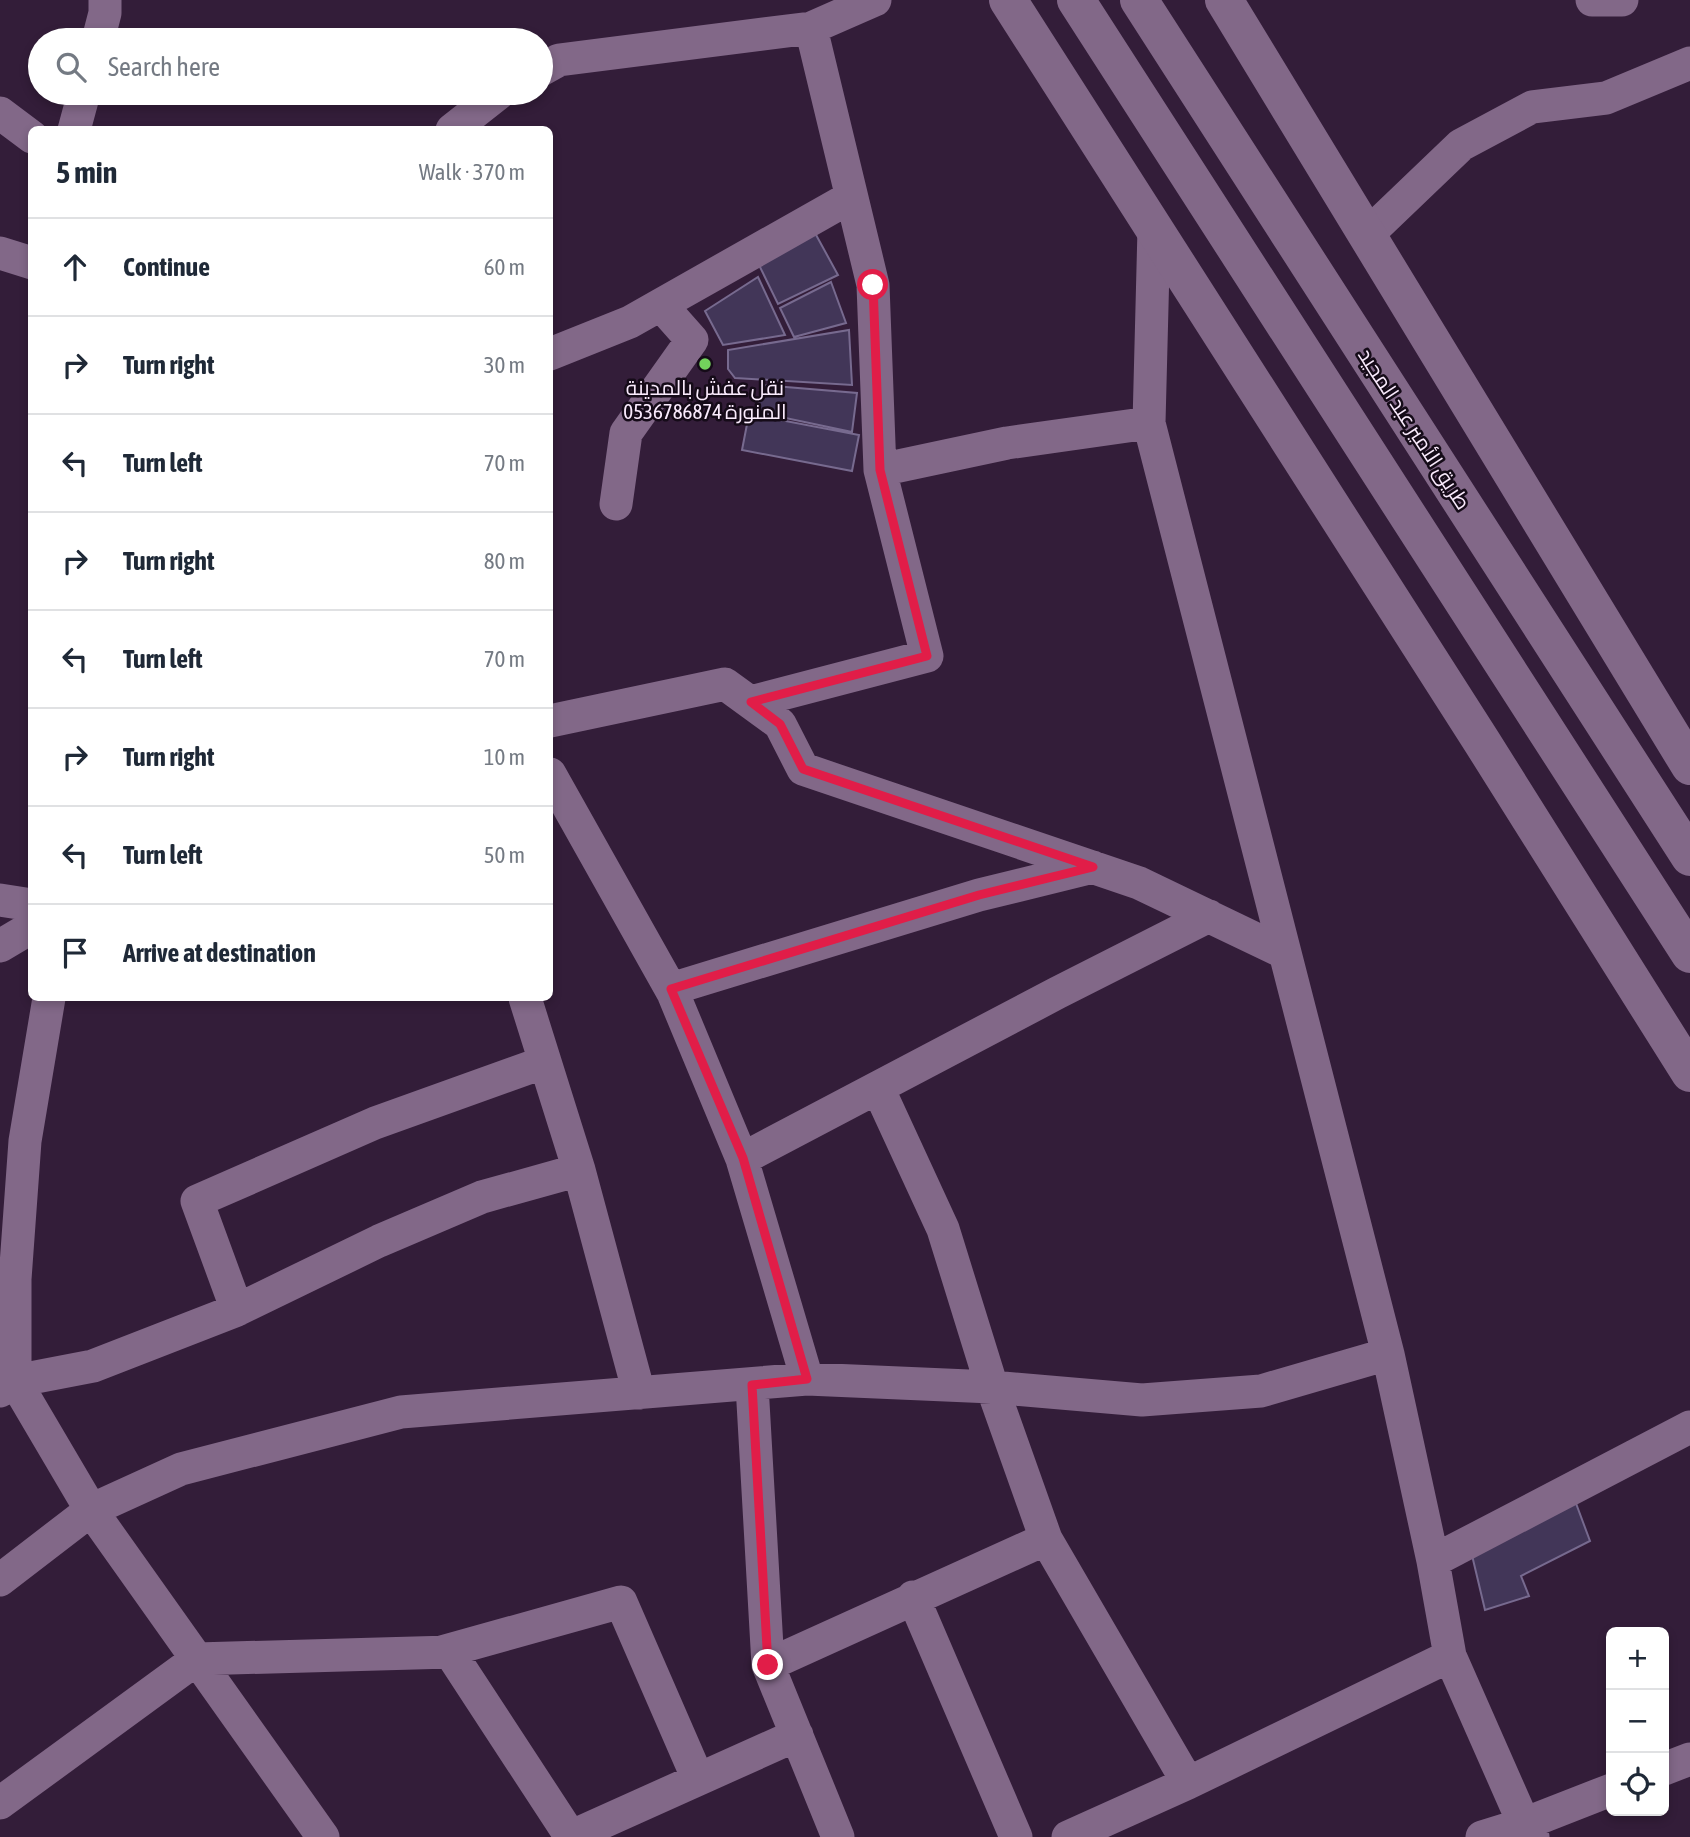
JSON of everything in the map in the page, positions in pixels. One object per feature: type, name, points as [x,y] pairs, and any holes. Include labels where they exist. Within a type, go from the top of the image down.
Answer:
[{"type":"main road","points":[[1008,0],[1690,1073]]},
{"type":"main road","name":"طريق الأمير عبد المجيد","points":[[1139,0],[1690,858]]},
{"type":"main road","points":[[1231,2],[1367,235],[1690,766]]},
{"type":"main road","points":[[1081,7],[1690,954]]},
{"type":"street","points":[[100,28],[106,0]]},
{"type":"street","points":[[553,63],[559,60],[811,28],[875,0]]},
{"type":"street","points":[[1592,0],[1622,0]]},
{"type":"street","points":[[751,702],[927,656],[880,470],[873,285],[811,28]]},
{"type":"street","points":[[1367,235],[1461,145],[1532,107],[1606,98],[1690,63]]},
{"type":"street","points":[[75,126],[81,105]]},
{"type":"street","points":[[457,126],[482,105]]},
{"type":"street","points":[[0,113],[28,133]]},
{"type":"street","points":[[553,353],[630,322],[851,197]]},
{"type":"street","points":[[1154,229],[1149,423],[1388,1354],[1433,1561],[1450,1656],[1528,1830]]},
{"type":"street","points":[[0,253],[28,262]]},
{"type":"street","points":[[616,504],[626,433],[692,340],[661,305]]},
{"type":"street","points":[[880,470],[1007,443],[1149,423]]},
{"type":"street","points":[[553,720],[725,684],[780,724],[803,769],[1139,883],[1285,953]]},
{"type":"street","points":[[553,779],[671,989],[743,1158],[807,1379]]},
{"type":"street","points":[[671,989],[979,895],[1093,867]]},
{"type":"street","points":[[0,900],[28,904]]},
{"type":"street","points":[[743,1158],[1209,916]]},
{"type":"street","points":[[0,946],[28,929]]},
{"type":"street","points":[[48,1001],[25,1141],[8,1386],[91,1510],[323,1837]]},
{"type":"street","points":[[526,1001],[579,1170],[639,1393]]},
{"type":"street","points":[[237,1310],[197,1201],[375,1122],[545,1062]]},
{"type":"street","points":[[878,1088],[943,1229],[992,1387],[1046,1539],[1188,1783]]},
{"type":"street","points":[[8,1386],[93,1366],[237,1310],[379,1241],[482,1197],[579,1170]]},
{"type":"street","points":[[0,1580],[91,1510],[181,1469],[401,1412],[807,1379],[992,1387],[1142,1401],[1261,1391],[1388,1354]]},
{"type":"street","points":[[752,1385],[768,1665],[838,1837]]},
{"type":"street","points":[[1433,1561],[1690,1427]]},
{"type":"street","points":[[768,1665],[1046,1539]]},
{"type":"street","points":[[913,1597],[1016,1837]]},
{"type":"street","points":[[442,1652],[621,1602],[698,1779]]},
{"type":"street","points":[[0,1803],[197,1659],[450,1652],[571,1837],[797,1735]]},
{"type":"street","points":[[1068,1837],[1188,1783],[1450,1656]]},
{"type":"street","points":[[1669,1767],[1690,1759]]},
{"type":"street","points":[[1482,1837],[1528,1830],[1606,1792]]},
{"type":"building","points":[[815,233],[838,275],[778,304],[759,265]]},
{"type":"building","points":[[758,277],[785,335],[723,345],[705,311]]},
{"type":"building","points":[[831,282],[846,323],[794,337],[780,308]]},
{"type":"building","points":[[849,330],[852,385],[735,378],[728,369],[728,350]]},
{"type":"building","points":[[762,385],[857,393],[852,432],[757,412]]},
{"type":"building","points":[[749,414],[859,435],[852,471],[742,450]]},
{"type":"building","points":[[1574,1498],[1590,1541],[1521,1576],[1529,1596],[1485,1610],[1471,1551]]},
{"type":"place","name":"نقل عفش بالمدينة المنورة 0536786874","points":[[705,364]]},
{"type":"route","points":[[768,1665],[752,1385],[807,1379],[743,1158],[671,989],[979,895],[1093,867],[803,769],[780,724],[751,702],[927,656],[880,470],[873,285]]}]
